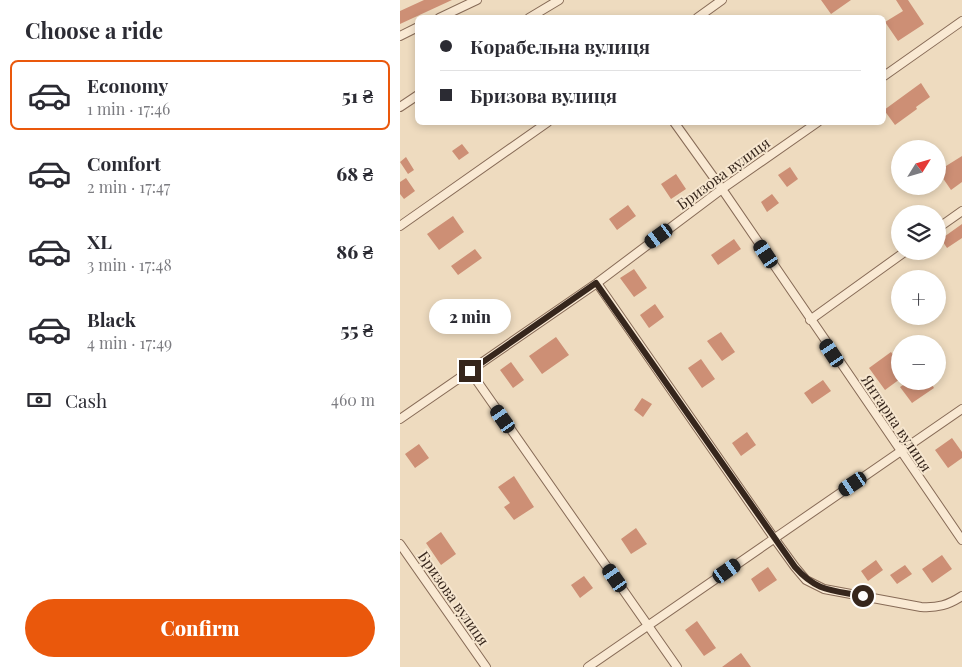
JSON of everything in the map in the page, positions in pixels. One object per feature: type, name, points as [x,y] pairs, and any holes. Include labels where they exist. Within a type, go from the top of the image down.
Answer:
[{"type":"street","points":[[445,15],[477,0]]},
{"type":"street","points":[[533,15],[559,0]]},
{"type":"street","points":[[701,15],[722,0]]},
{"type":"street","points":[[886,75],[962,21]]},
{"type":"street","points":[[400,36],[415,29]]},
{"type":"street","points":[[400,107],[415,97]]},
{"type":"street","points":[[400,226],[544,125]]},
{"type":"street","name":"Янтарна вулиця","points":[[676,125],[962,540]]},
{"type":"street","name":"Бризова вулиця","points":[[400,419],[596,283],[722,189],[814,125]]},
{"type":"street","points":[[946,222],[962,211]]},
{"type":"street","points":[[810,320],[893,260]]},
{"type":"street","points":[[596,283],[774,538],[806,580],[824,589],[936,608],[951,603],[962,596]]},
{"type":"street","points":[[470,371],[677,667]]},
{"type":"street","points":[[588,667],[962,409]]},
{"type":"street","name":"Бризова вулиця","points":[[400,544],[486,667]]},
{"type":"building","points":[[424,0],[452,0],[420,15],[415,15],[415,17],[400,24],[400,11]]},
{"type":"building","points":[[821,0],[851,0],[831,14]]},
{"type":"building","points":[[896,0],[908,0],[924,24],[898,41],[886,21],[903,11]]},
{"type":"building","points":[[921,83],[930,97],[895,125],[886,113],[886,109]]},
{"type":"building","points":[[462,144],[469,153],[459,160],[452,151]]},
{"type":"building","points":[[962,156],[962,182],[951,190],[946,183],[946,166]]},
{"type":"building","points":[[406,157],[414,170],[408,174],[400,162]]},
{"type":"building","points":[[790,167],[798,179],[787,187],[778,175]]},
{"type":"building","points":[[676,174],[686,189],[671,199],[661,184]]},
{"type":"building","points":[[406,178],[415,191],[404,199],[400,194],[400,182]]},
{"type":"building","points":[[772,194],[779,203],[767,212],[761,202]]},
{"type":"building","points":[[628,205],[636,216],[617,230],[609,219]]},
{"type":"building","points":[[453,216],[464,232],[439,250],[427,234]]},
{"type":"building","points":[[962,224],[962,238],[947,248],[946,235]]},
{"type":"building","points":[[734,239],[741,249],[718,265],[711,255]]},
{"type":"building","points":[[475,249],[482,258],[458,275],[451,266]]},
{"type":"building","points":[[634,269],[647,288],[634,297],[620,278]]},
{"type":"building","points":[[655,304],[664,317],[649,328],[640,315]]},
{"type":"building","points":[[721,332],[735,352],[722,361],[707,341]]},
{"type":"building","points":[[556,337],[569,355],[542,374],[529,356]]},
{"type":"building","points":[[891,352],[891,386],[885,390],[869,368]]},
{"type":"building","points":[[701,359],[715,379],[702,388],[688,368]]},
{"type":"building","points":[[511,362],[524,380],[513,388],[500,370]]},
{"type":"building","points":[[823,380],[831,391],[812,404],[804,393]]},
{"type":"building","points":[[902,390],[931,390],[912,403]]},
{"type":"building","points":[[642,398],[652,404],[643,417],[634,410]]},
{"type":"building","points":[[747,432],[756,445],[741,456],[732,443]]},
{"type":"building","points":[[952,438],[962,452],[962,458],[948,468],[935,450]]},
{"type":"building","points":[[419,444],[429,458],[415,468],[405,454]]},
{"type":"building","points":[[514,476],[534,507],[514,520],[504,507],[510,503],[498,487]]},
{"type":"building","points":[[636,528],[647,544],[631,554],[621,539]]},
{"type":"building","points":[[441,532],[456,554],[441,565],[426,543]]},
{"type":"building","points":[[942,555],[952,569],[932,583],[922,569]]},
{"type":"building","points":[[876,560],[883,570],[868,581],[861,571]]},
{"type":"building","points":[[905,565],[912,574],[897,584],[890,575]]},
{"type":"building","points":[[768,567],[777,580],[759,592],[751,579]]},
{"type":"building","points":[[584,576],[593,588],[580,598],[571,585]]},
{"type":"building","points":[[697,621],[716,648],[704,656],[685,630]]},
{"type":"building","points":[[741,653],[751,667],[722,667]]},
{"type":"route","points":[[470,371],[596,283],[774,538],[806,580],[824,589],[863,596]]}]
